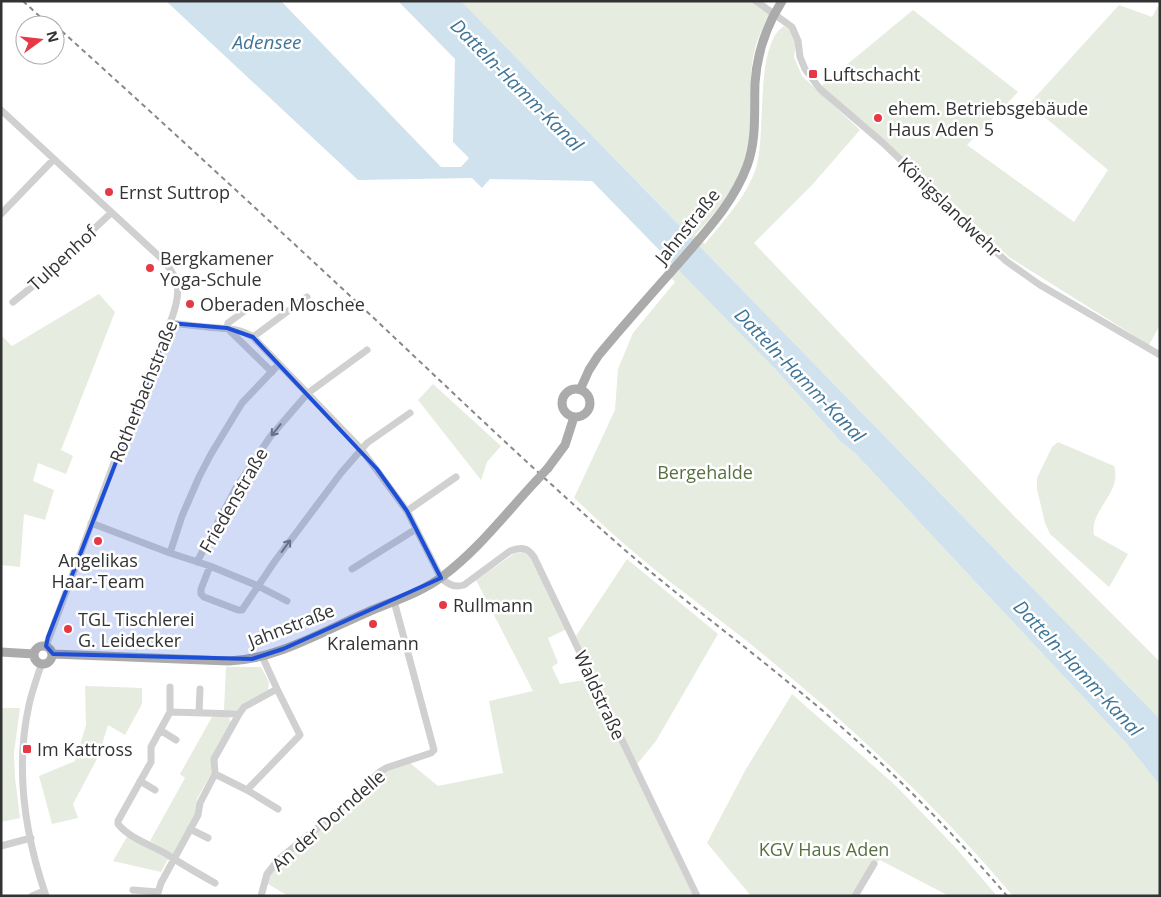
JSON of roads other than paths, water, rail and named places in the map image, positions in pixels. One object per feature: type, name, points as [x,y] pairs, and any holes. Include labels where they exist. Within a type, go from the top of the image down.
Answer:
[{"type":"main road","name":"Jahnstraße","points":[[580,390],[598,356],[700,238],[732,197],[748,164],[754,137],[755,85],[764,36],[782,1]]},
{"type":"main road","points":[[580,390],[589,399],[589,408],[582,416],[574,417],[564,410],[563,399],[568,392],[580,390]]},
{"type":"main road","name":"Jahnstraße","points":[[53,654],[241,660],[283,650],[429,586],[471,553],[548,468],[565,445],[574,417]]},
{"type":"main road","points":[[46,646],[53,654],[48,663],[42,664],[35,660],[34,654],[38,647],[46,646]]},
{"type":"main road","points":[[1,652],[34,654]]},
{"type":"street","name":"Königslandwehr","points":[[756,1],[792,28],[798,41],[804,69],[820,90],[884,143],[1000,255],[1040,285],[1160,355]]},
{"type":"street","name":"Rotherbachstraße","points":[[1,110],[162,259],[173,272],[177,284],[178,298],[170,323],[118,452],[46,646]]},
{"type":"street","points":[[1,214],[54,159]]},
{"type":"street","name":"Tulpenhof","points":[[13,302],[33,286],[111,213]]},
{"type":"street","points":[[253,337],[307,297]]},
{"type":"street","points":[[227,328],[228,323],[254,304]]},
{"type":"street","points":[[170,323],[208,328],[227,328],[247,332],[253,337],[361,449],[407,512],[441,578]]},
{"type":"street","points":[[227,328],[272,372]]},
{"type":"street","name":"Friedenstraße","points":[[198,562],[224,508],[252,462],[270,437],[308,393],[367,350]]},
{"type":"street","points":[[170,553],[182,516],[211,454],[242,403],[279,364]]},
{"type":"street","points":[[210,566],[201,594],[204,597],[242,610],[324,495],[361,449],[410,413]]},
{"type":"street","points":[[407,512],[456,477]]},
{"type":"street","points":[[91,523],[210,566],[258,586],[287,601]]},
{"type":"street","points":[[352,569],[416,529]]},
{"type":"street","name":"Waldstraße","points":[[441,578],[456,586],[464,585],[510,551],[518,548],[526,549],[534,557],[697,896]]},
{"type":"street","name":"An der Dorndelle","points":[[262,896],[267,874],[278,860],[359,794],[377,774],[386,768],[431,753],[434,750],[394,601]]},
{"type":"street","points":[[247,790],[300,735],[262,656]]},
{"type":"street","points":[[32,896],[45,893],[24,801],[23,751],[28,706],[42,664]]},
{"type":"street","points":[[170,687],[170,712],[151,747],[151,762],[118,824],[130,834],[215,883]]},
{"type":"street","points":[[199,713],[200,689]]},
{"type":"street","points":[[133,890],[158,894],[173,859],[198,815],[200,802],[215,774],[214,759],[238,714],[244,707],[277,689]]},
{"type":"street","points":[[170,712],[238,714]]},
{"type":"street","points":[[160,730],[176,740]]},
{"type":"street","points":[[215,774],[247,790],[278,809]]},
{"type":"street","points":[[140,781],[155,790]]},
{"type":"street","points":[[190,829],[208,838]]},
{"type":"street","points":[[1,846],[31,838]]},
{"type":"street","points":[[855,896],[874,864]]},
{"type":"water","points":[[166,1],[281,1],[441,167],[461,167],[469,158],[453,142],[455,59],[398,1],[461,1],[1160,719],[1160,785],[1126,743],[855,453],[842,443],[777,371],[592,181],[490,179],[482,188],[472,178],[358,180]]},
{"type":"railway","points":[[23,1],[38,15]]},
{"type":"railway","points":[[65,34],[585,515],[661,581],[823,711],[879,761],[932,813],[1007,896]]},
{"type":"place","name":"Luftschacht","points":[[813,74]]},
{"type":"place","name":"ehem. Betriebsgebäude Haus Aden 5","points":[[878,118]]},
{"type":"place","name":"Ernst Suttrop","points":[[109,192]]},
{"type":"place","name":"Bergkamener Yoga-Schule","points":[[150,268]]},
{"type":"place","name":"Oberaden Moschee","points":[[190,304]]},
{"type":"place","name":"Angelikas Haar-Team","points":[[98,541]]},
{"type":"place","name":"Rullmann","points":[[443,605]]},
{"type":"place","name":"Kralemann","points":[[373,624]]},
{"type":"place","name":"TGL Tischlerei G. Leidecker","points":[[68,629]]},
{"type":"place","name":"Im Kattross","points":[[27,749]]},
{"type":"water label","name":"Adensee","points":[[267,42]]},
{"type":"water label","name":"Datteln-Hamm-Kanal","points":[[517,85]]},
{"type":"water label","name":"Datteln-Hamm-Kanal","points":[[800,375]]},
{"type":"water label","name":"Datteln-Hamm-Kanal","points":[[1078,668]]},
{"type":"park label","name":"Bergehalde","points":[[705,472]]},
{"type":"park label","name":"KGV Haus Aden","points":[[824,849]]}]
